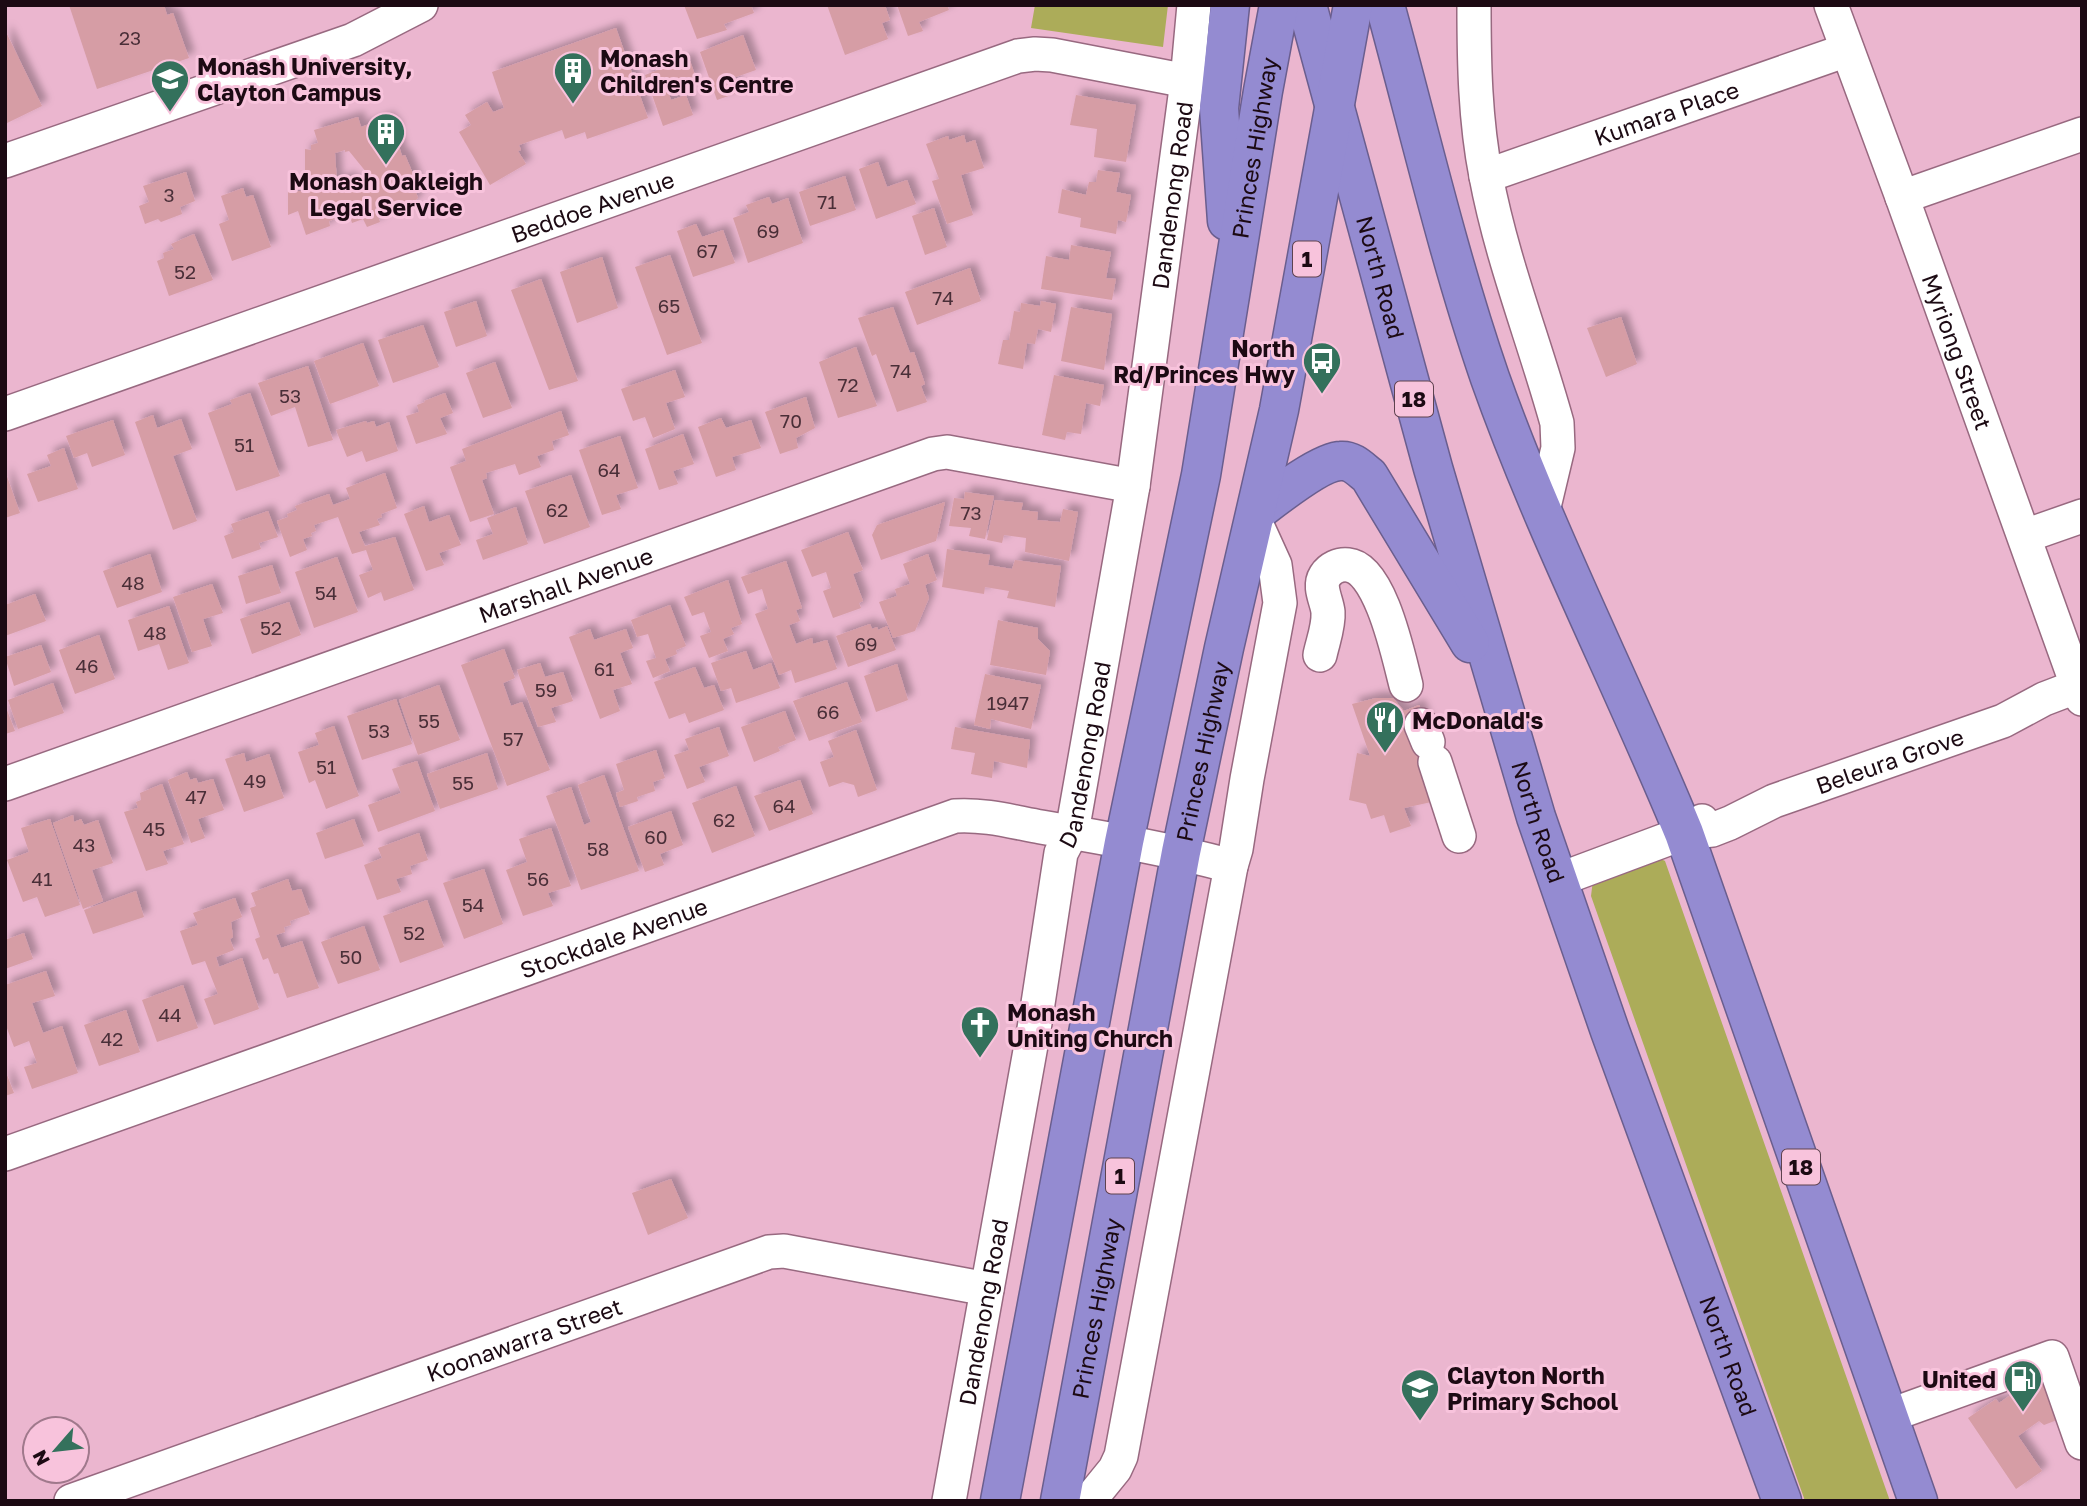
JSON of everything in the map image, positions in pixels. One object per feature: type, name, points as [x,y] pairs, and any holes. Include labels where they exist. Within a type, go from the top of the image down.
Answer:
[{"type":"highway","points":[[1000,1501],[1124,842],[1190,532],[1231,290],[1220,108],[1230,5]]},
{"type":"highway","name":"Princes Highway","points":[[1231,290],[1279,5]]},
{"type":"highway","name":"North Road","points":[[1307,5],[1433,468],[1535,817],[1782,1501]]},
{"type":"highway","name":"Princes Highway","points":[[1060,1501],[1181,852],[1224,648],[1282,397],[1353,5]]},
{"type":"highway","name":"18","points":[[1385,5],[1472,321],[1519,454],[1684,833],[1918,1501]]},
{"type":"highway","points":[[1397,49],[1405,5]]},
{"type":"highway","points":[[1255,516],[1285,490],[1328,464],[1340,461],[1352,463],[1369,476],[1498,690]]},
{"type":"street","name":"Dandenong Road","points":[[949,1501],[1035,1023],[1061,853],[1072,832],[1133,486],[1187,80],[1194,5]]},
{"type":"street","points":[[1474,5],[1478,116],[1486,176],[1507,263],[1557,423],[1558,448],[1543,511]]},
{"type":"street","name":"Myriong Street","points":[[1831,5],[2025,536],[2080,696]]},
{"type":"street","points":[[5,161],[353,40],[415,8]]},
{"type":"street","name":"Kumara Place","points":[[1486,176],[1847,50]]},
{"type":"street","name":"Beddoe Avenue","points":[[5,414],[1018,56],[1052,55],[1187,80]]},
{"type":"street","points":[[1902,197],[2082,134]]},
{"type":"street","name":"Marshall Avenue","points":[[5,784],[933,454],[947,452],[1133,486]]},
{"type":"street","points":[[1089,1501],[1115,1469],[1121,1456],[1231,866],[1239,837],[1247,779],[1280,603],[1275,565],[1255,516]]},
{"type":"street","points":[[2025,536],[2082,516]]},
{"type":"street","points":[[1320,654],[1328,612],[1322,585],[1325,576],[1342,564],[1353,565],[1361,570],[1367,615],[1385,657],[1421,724],[1459,836]]},
{"type":"street","name":"Beleura Grove","points":[[1558,880],[1684,833],[1707,817],[1725,810],[1774,801],[2003,721],[2049,712],[2080,696]]},
{"type":"street","name":"Stockdale Avenue","points":[[5,1154],[956,816],[977,816],[1072,832],[1181,852],[1231,866]]},
{"type":"street","name":"Koonawarra Street","points":[[71,1501],[769,1252],[784,1251],[987,1289]]},
{"type":"street","points":[[1888,1416],[2052,1357],[2082,1443]]},
{"type":"shaded area","points":[[1035,5],[1168,5],[1163,47],[1031,28]]},
{"type":"shaded area","points":[[1657,857],[1665,861],[1890,1501],[1805,1501],[1591,896],[1593,880]]},
{"type":"building","points":[[69,5],[164,5],[167,15],[173,13],[189,58],[97,89]]},
{"type":"building","points":[[684,5],[751,5],[754,13],[724,24],[727,30],[697,39]]},
{"type":"building","points":[[827,5],[885,5],[890,20],[882,23],[888,39],[845,55]]},
{"type":"building","points":[[897,5],[947,5],[949,10],[919,22],[923,31],[908,36]]},
{"type":"building","name":"Monash Children's Centre","points":[[616,28],[648,118],[587,139],[585,132],[565,139],[562,130],[519,145],[521,150],[518,151],[526,164],[490,185],[459,132],[471,125],[465,115],[487,102],[493,112],[504,108],[492,72]]},
{"type":"building","points":[[5,30],[42,106],[5,124]]},
{"type":"building","points":[[743,35],[756,70],[733,78],[737,93],[717,100],[700,52]]},
{"type":"building","points":[[689,58],[696,78],[667,88],[671,100],[686,95],[693,115],[663,126],[645,75]]},
{"type":"building","points":[[1076,95],[1136,105],[1126,162],[1094,157],[1097,129],[1070,125]]},
{"type":"building","name":"Monash Oakleigh Legal Service","points":[[358,117],[361,127],[389,117],[397,132],[395,133],[402,156],[405,155],[417,183],[413,184],[418,198],[400,216],[391,208],[377,213],[380,222],[367,227],[363,219],[352,223],[348,210],[343,212],[344,216],[329,221],[330,226],[306,235],[298,211],[288,215],[288,191],[305,191],[305,149],[311,150],[311,145],[318,143],[314,130]],"holes":[[[349,151],[371,178],[353,184],[350,177],[337,182],[335,153]]]},
{"type":"building","points":[[964,135],[966,143],[975,140],[984,168],[961,175],[973,215],[947,224],[932,181],[939,179],[926,144],[948,136],[949,140]]},
{"type":"building","points":[[878,162],[887,187],[907,180],[916,204],[876,219],[859,169]]},
{"type":"building","points":[[1098,170],[1120,173],[1116,192],[1131,195],[1126,222],[1118,220],[1116,234],[1080,227],[1081,218],[1058,213],[1062,189],[1086,195],[1089,182],[1096,182]]},
{"type":"building","points":[[186,172],[195,201],[180,207],[182,214],[161,222],[158,219],[145,224],[139,206],[149,202],[143,186]]},
{"type":"building","points":[[845,176],[856,210],[810,226],[799,192]]},
{"type":"building","points":[[243,188],[246,197],[253,195],[271,247],[232,261],[219,224],[229,220],[221,196]]},
{"type":"building","points":[[769,197],[772,204],[788,198],[803,243],[748,263],[733,218],[749,212],[746,205]]},
{"type":"building","points":[[934,208],[947,247],[925,255],[912,216]]},
{"type":"building","points":[[696,224],[702,237],[723,230],[735,263],[693,277],[677,231]]},
{"type":"building","points":[[194,234],[213,280],[169,296],[157,261],[164,258],[163,253],[174,249],[171,244]]},
{"type":"building","points":[[1071,245],[1111,252],[1106,278],[1116,279],[1112,300],[1041,289],[1046,256],[1069,260]]},
{"type":"building","points":[[670,255],[702,343],[667,355],[635,267]]},
{"type":"building","points":[[602,257],[618,308],[577,323],[560,272]]},
{"type":"building","points":[[970,268],[981,301],[917,325],[905,292]]},
{"type":"building","points":[[541,279],[578,381],[549,390],[511,290]]},
{"type":"building","points":[[476,301],[487,336],[456,347],[444,312]]},
{"type":"building","points":[[1041,301],[1056,304],[1051,332],[1038,329],[1035,344],[1027,343],[1023,369],[998,364],[1003,340],[1009,340],[1014,311],[1020,312],[1021,303],[1040,306]]},
{"type":"building","points":[[893,307],[910,353],[914,352],[925,384],[921,386],[927,402],[897,412],[876,354],[872,356],[858,318]]},
{"type":"building","points":[[1071,307],[1112,314],[1104,370],[1061,361]]},
{"type":"building","points":[[1621,317],[1637,364],[1606,377],[1587,328]]},
{"type":"building","points":[[423,325],[439,367],[393,383],[378,340]]},
{"type":"building","points":[[363,343],[379,386],[330,404],[314,361]]},
{"type":"building","points":[[856,347],[877,406],[838,418],[819,362]]},
{"type":"building","points":[[495,362],[512,408],[483,418],[466,373]]},
{"type":"building","points":[[308,366],[333,440],[308,447],[295,407],[271,416],[258,383]]},
{"type":"building","points":[[675,370],[685,397],[666,403],[675,429],[653,438],[645,417],[633,421],[621,389]]},
{"type":"building","points":[[1054,375],[1104,385],[1100,406],[1086,403],[1081,434],[1067,432],[1065,440],[1042,435]]},
{"type":"building","points":[[250,393],[280,476],[236,491],[208,413],[232,404],[230,400]]},
{"type":"building","points":[[445,393],[453,413],[440,418],[447,434],[416,444],[406,416],[419,412],[417,405]]},
{"type":"building","points":[[806,397],[815,428],[796,438],[798,448],[780,454],[765,412]]},
{"type":"building","points":[[561,411],[569,435],[552,441],[554,450],[537,456],[541,467],[519,475],[515,464],[486,473],[487,478],[482,480],[494,514],[470,522],[450,467],[466,461],[462,449]]},
{"type":"building","points":[[153,415],[157,428],[181,419],[192,449],[173,456],[197,521],[173,530],[135,422]]},
{"type":"building","points":[[721,418],[726,428],[751,420],[761,448],[732,457],[736,470],[716,477],[698,427]]},
{"type":"building","points":[[113,420],[125,455],[92,467],[87,453],[74,458],[66,436]]},
{"type":"building","points":[[374,421],[376,427],[389,422],[398,451],[366,462],[362,451],[347,457],[336,430]]},
{"type":"building","points":[[683,434],[694,464],[673,471],[678,484],[659,490],[645,449]]},
{"type":"building","points":[[620,436],[638,488],[616,495],[621,509],[602,515],[579,450]]},
{"type":"building","points":[[64,448],[78,489],[38,502],[27,474],[51,466],[47,455]]},
{"type":"building","points":[[5,471],[20,513],[5,518]]},
{"type":"building","points":[[385,473],[397,508],[381,514],[382,517],[377,519],[380,525],[359,532],[365,546],[395,537],[414,590],[384,601],[381,592],[368,598],[359,575],[373,570],[366,550],[352,554],[338,517],[314,525],[316,531],[311,533],[312,536],[303,539],[307,550],[290,557],[277,521],[297,510],[295,506],[329,494],[333,505],[350,499],[346,488]]},
{"type":"building","points":[[571,475],[590,527],[544,544],[525,491]]},
{"type":"building","points":[[965,492],[994,496],[985,539],[969,536],[971,528],[949,526],[954,498],[964,499]]},
{"type":"building","points":[[995,500],[1023,503],[1021,510],[1038,512],[1037,520],[1060,522],[1063,509],[1078,512],[1069,561],[1025,552],[1026,538],[1004,535],[1002,543],[987,540]]},
{"type":"building","points":[[945,502],[936,541],[881,560],[872,535],[877,525]]},
{"type":"building","points":[[424,506],[429,522],[449,515],[461,545],[439,553],[444,565],[426,571],[404,514]]},
{"type":"building","points":[[516,507],[528,544],[483,560],[476,540],[493,534],[487,518]]},
{"type":"building","points":[[268,511],[278,537],[259,543],[261,549],[232,559],[224,536],[234,532],[231,524]]},
{"type":"building","points":[[848,532],[863,570],[853,574],[863,601],[859,603],[861,608],[833,618],[823,591],[831,588],[826,572],[812,577],[801,550]]},
{"type":"building","points":[[947,549],[990,555],[988,565],[1012,569],[1015,560],[1061,566],[1055,607],[1007,598],[1009,591],[985,587],[984,594],[942,587]]},
{"type":"building","points":[[150,554],[162,592],[117,608],[103,571]]},
{"type":"building","points":[[928,554],[937,580],[925,585],[929,598],[915,631],[893,638],[879,602],[897,596],[895,589],[910,584],[903,564]]},
{"type":"building","points":[[337,557],[358,612],[314,628],[295,572]]},
{"type":"building","points":[[786,561],[802,608],[796,610],[800,621],[789,625],[796,644],[812,638],[813,644],[827,640],[837,669],[795,683],[791,670],[779,675],[755,614],[768,609],[762,589],[748,594],[741,577]]},
{"type":"building","points":[[272,565],[281,593],[246,604],[238,576]]},
{"type":"building","points":[[728,580],[742,624],[731,628],[734,634],[723,639],[728,651],[709,658],[700,636],[711,632],[704,612],[692,616],[684,597]]},
{"type":"building","points":[[212,584],[223,613],[203,619],[212,646],[192,652],[173,597]]},
{"type":"building","points":[[35,594],[46,621],[5,636],[5,605]]},
{"type":"building","points":[[289,602],[301,635],[252,654],[240,619]]},
{"type":"building","points":[[670,605],[686,646],[665,659],[670,671],[653,678],[646,661],[656,658],[648,634],[637,637],[631,620]]},
{"type":"building","points":[[169,606],[189,663],[168,670],[159,644],[138,651],[128,620]]},
{"type":"building","points":[[998,620],[1038,628],[1038,639],[1050,651],[1046,675],[990,665]]},
{"type":"building","points":[[870,624],[872,629],[877,627],[878,630],[887,626],[896,650],[848,667],[836,636]]},
{"type":"building","points":[[590,629],[594,640],[626,629],[633,648],[620,653],[632,684],[613,690],[620,711],[600,719],[569,637]]},
{"type":"building","points":[[99,635],[115,679],[75,694],[59,650]]},
{"type":"building","points":[[41,645],[51,672],[14,686],[5,657]]},
{"type":"building","points":[[504,649],[515,678],[503,683],[511,706],[522,702],[550,770],[507,786],[461,665]]},
{"type":"building","points":[[746,651],[753,670],[771,663],[780,688],[736,703],[731,688],[721,691],[711,663]]},
{"type":"building","points":[[540,663],[545,677],[563,672],[573,701],[551,708],[556,722],[538,727],[517,670]]},
{"type":"building","points":[[897,664],[908,700],[876,712],[864,676]]},
{"type":"building","points":[[695,667],[704,688],[714,685],[724,710],[689,723],[685,713],[669,719],[654,682]]},
{"type":"building","points":[[985,674],[1041,685],[1031,729],[991,719],[990,729],[974,725]]},
{"type":"building","points":[[847,682],[862,722],[809,741],[793,701]]},
{"type":"building","points":[[53,683],[64,713],[18,729],[8,700]]},
{"type":"building","points":[[439,685],[460,740],[418,755],[399,700]]},
{"type":"building","points":[[1376,698],[1393,698],[1404,711],[1419,705],[1426,722],[1436,801],[1404,808],[1411,826],[1390,833],[1384,815],[1371,819],[1366,804],[1349,800],[1357,753],[1370,756],[1352,704]]},
{"type":"building","points":[[396,699],[412,744],[362,760],[347,716]]},
{"type":"building","points":[[5,705],[15,731],[5,734]]},
{"type":"building","points":[[785,711],[796,740],[778,747],[780,751],[754,762],[741,727]]},
{"type":"building","points":[[334,726],[359,796],[326,809],[315,780],[309,783],[298,752],[319,745],[315,733]]},
{"type":"building","points":[[719,727],[729,756],[699,767],[705,782],[687,789],[674,755],[689,750],[685,739]]},
{"type":"building","points":[[955,727],[1030,740],[1027,768],[994,761],[992,778],[971,774],[975,753],[951,749]]},
{"type":"building","points":[[856,730],[877,790],[858,797],[854,785],[843,782],[829,787],[820,762],[834,757],[828,741]]},
{"type":"building","points":[[656,750],[665,778],[653,782],[655,791],[620,807],[616,793],[624,790],[616,764]]},
{"type":"building","points":[[244,753],[246,762],[269,754],[284,798],[244,812],[225,759]]},
{"type":"building","points":[[487,753],[498,789],[440,809],[427,774]]},
{"type":"building","points":[[417,761],[435,811],[378,832],[368,805],[401,793],[392,769]]},
{"type":"building","points":[[187,772],[190,780],[196,778],[198,783],[213,779],[224,810],[198,819],[205,838],[191,843],[168,780]]},
{"type":"building","points":[[604,775],[639,871],[581,890],[546,796],[571,787],[584,825],[591,822],[578,785]]},
{"type":"building","points":[[800,780],[813,814],[769,831],[754,796]]},
{"type":"building","points":[[162,784],[184,844],[163,851],[168,864],[146,871],[124,812],[138,808],[136,802],[141,800],[140,793]]},
{"type":"building","points":[[736,786],[755,836],[712,853],[692,803]]},
{"type":"building","points":[[671,811],[683,845],[660,854],[664,865],[645,872],[628,827]]},
{"type":"building","points":[[73,815],[74,822],[81,819],[84,825],[98,820],[113,863],[92,870],[103,901],[83,909],[53,823]]},
{"type":"building","points":[[50,819],[80,905],[45,917],[37,897],[23,902],[7,860],[29,852],[21,828]]},
{"type":"building","points":[[354,819],[364,846],[325,859],[316,833]]},
{"type":"building","points":[[551,828],[571,886],[548,893],[553,906],[523,916],[506,870],[527,862],[519,839]]},
{"type":"building","points":[[419,833],[428,860],[410,866],[412,874],[396,879],[401,892],[377,900],[364,865],[382,858],[378,848]]},
{"type":"building","points":[[484,869],[503,924],[464,939],[443,883]]},
{"type":"building","points":[[288,879],[292,891],[301,889],[310,914],[290,921],[291,925],[284,927],[285,932],[276,935],[281,948],[302,941],[319,988],[287,998],[278,973],[274,974],[268,958],[263,960],[255,939],[260,937],[250,908],[256,906],[251,893]]},
{"type":"building","points":[[136,891],[144,917],[93,934],[84,910]]},
{"type":"building","points":[[235,898],[242,917],[231,922],[233,937],[230,939],[234,950],[216,957],[219,967],[242,958],[259,1009],[214,1025],[204,999],[218,994],[205,961],[192,965],[180,931],[198,925],[193,913]]},
{"type":"building","points":[[427,900],[444,947],[400,963],[383,916]]},
{"type":"building","points":[[364,926],[380,970],[338,984],[321,942]]},
{"type":"building","points":[[24,933],[33,959],[5,969],[5,940]]},
{"type":"building","points":[[46,971],[55,996],[32,1003],[43,1033],[62,1026],[78,1073],[32,1089],[24,1067],[37,1063],[29,1041],[14,1047],[5,1023],[5,985]]},
{"type":"building","points":[[183,985],[198,1028],[157,1042],[142,1000]]},
{"type":"building","points":[[126,1010],[140,1052],[99,1066],[84,1025]]},
{"type":"building","points":[[5,1070],[14,1093],[5,1096]]},
{"type":"building","points":[[671,1179],[688,1218],[648,1235],[632,1193]]},
{"type":"building","points":[[2047,1365],[2065,1417],[2044,1425],[2039,1421],[2018,1436],[2042,1471],[2016,1489],[1968,1418],[1996,1399],[1999,1403],[2018,1390],[2014,1377]]},
{"type":"place","name":"Monash Children's Centre","points":[[573,105]]},
{"type":"place","name":"Monash University, Clayton Campus","points":[[170,113]]},
{"type":"place","name":"Monash Oakleigh Legal Service","points":[[386,166]]},
{"type":"place","name":"North Rd/Princes Hwy","points":[[1322,395]]},
{"type":"place","name":"McDonald's","points":[[1385,754]]},
{"type":"place","name":"Monash Uniting Church","points":[[980,1059]]},
{"type":"place","name":"United","points":[[2023,1413]]},
{"type":"place","name":"Clayton North Primary School","points":[[1420,1422]]}]
